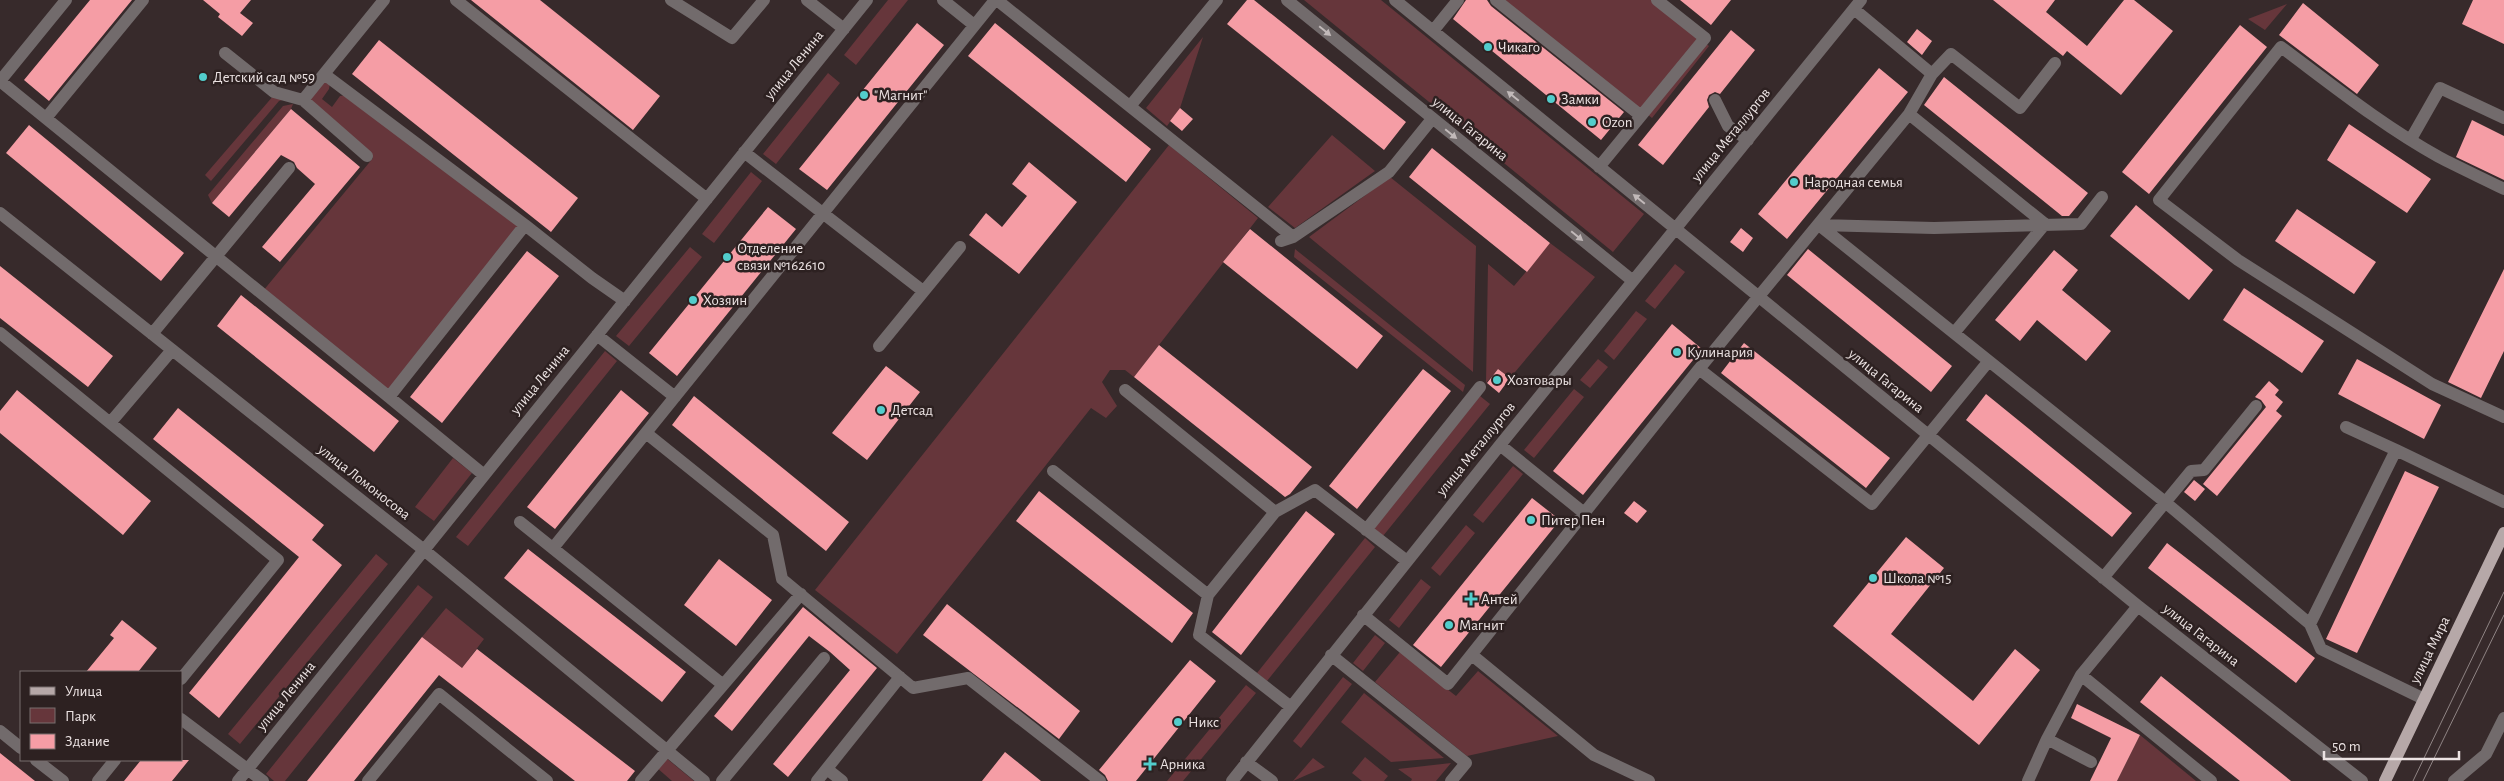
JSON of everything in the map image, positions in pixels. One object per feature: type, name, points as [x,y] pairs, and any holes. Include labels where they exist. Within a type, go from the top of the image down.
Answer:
[{"type":"main road","name":"улица Мира","points":[[2385,781],[2504,533]]},
{"type":"street","points":[[66,0],[0,81],[484,475]]},
{"type":"street","points":[[46,118],[144,0]]},
{"type":"street","points":[[303,100],[384,0]]},
{"type":"street","points":[[456,0],[707,199]]},
{"type":"street","points":[[671,0],[732,38],[764,0]]},
{"type":"street","points":[[807,0],[844,29]]},
{"type":"street","name":"улица Ленина","points":[[238,781],[867,0]]},
{"type":"street","points":[[943,0],[974,25]]},
{"type":"street","points":[[553,548],[996,0],[1131,105],[1287,239],[1389,172],[1432,120]]},
{"type":"street","points":[[1131,105],[1217,0]]},
{"type":"street","name":"улица Гагарина","points":[[1287,0],[1432,120],[1634,281]]},
{"type":"street","name":"улица Гагарина","points":[[1395,0],[2103,578],[2362,781]]},
{"type":"street","points":[[1433,31],[1458,0]]},
{"type":"street","points":[[1496,0],[1640,115]]},
{"type":"street","points":[[1599,167],[1705,38],[1657,0]]},
{"type":"street","points":[[1858,4],[1932,74]]},
{"type":"street","name":"улица Металлургов","points":[[1232,781],[1363,615],[1858,4]]},
{"type":"street","points":[[2504,189],[2438,156],[2411,139],[2362,107],[2282,47],[2159,200],[2238,260],[2432,384],[2504,417]]},
{"type":"street","points":[[225,53],[274,92],[303,100],[367,156]]},
{"type":"street","points":[[1363,615],[1448,684],[1700,369],[1909,114],[1932,74],[1951,54],[2020,108],[2055,63]]},
{"type":"street","points":[[324,74],[525,225],[592,278],[625,301]]},
{"type":"street","points":[[2411,139],[2440,88],[2504,118]]},
{"type":"street","points":[[1715,100],[1728,126],[1748,140]]},
{"type":"street","points":[[1909,114],[2045,224]]},
{"type":"street","points":[[744,152],[923,291]]},
{"type":"street","points":[[152,334],[289,168]]},
{"type":"street","points":[[1819,225],[1934,228],[2081,224],[2102,198]]},
{"type":"street","name":"улица Ломоносова","points":[[0,214],[424,550],[704,781]]},
{"type":"street","points":[[1954,333],[2045,224]]},
{"type":"street","points":[[389,398],[525,225]]},
{"type":"street","points":[[1819,225],[2165,502],[2310,624],[2321,649],[2424,699]]},
{"type":"street","points":[[879,346],[960,247]]},
{"type":"street","points":[[597,335],[675,397]]},
{"type":"street","points":[[1,337],[278,560],[182,678]]},
{"type":"street","points":[[110,423],[172,350]]},
{"type":"street","points":[[1700,369],[1872,504],[1988,362]]},
{"type":"street","points":[[1366,530],[1480,387]]},
{"type":"street","points":[[1125,390],[1275,512]]},
{"type":"street","points":[[2103,578],[2190,471],[2204,470],[2256,406]]},
{"type":"street","points":[[2346,427],[2504,502]]},
{"type":"street","points":[[646,433],[772,535],[782,579],[913,688],[968,678],[1100,781]]},
{"type":"street","points":[[1500,445],[1584,513]]},
{"type":"street","points":[[2310,624],[2396,450]]},
{"type":"street","points":[[1053,471],[1208,595]]},
{"type":"street","points":[[1291,707],[1199,636],[1208,595],[1275,512],[1315,490],[1407,561]]},
{"type":"street","points":[[520,522],[722,684]]},
{"type":"street","points":[[641,781],[722,684],[801,594]]},
{"type":"street","points":[[2028,781],[2046,739],[2082,675],[2138,606]]},
{"type":"street","points":[[1331,655],[1466,763],[1451,781]]},
{"type":"street","points":[[1472,655],[1594,755],[1649,781]]},
{"type":"street","points":[[722,781],[824,658]]},
{"type":"street","points":[[2082,675],[2211,781]]},
{"type":"street","points":[[817,781],[900,677]]},
{"type":"street","points":[[368,781],[439,694],[547,781]]},
{"type":"street","points":[[2454,781],[2486,754],[2504,718]]},
{"type":"street","points":[[182,720],[263,781]]},
{"type":"street","points":[[0,731],[20,747]]},
{"type":"street","points":[[2046,739],[2091,762]]},
{"type":"street","points":[[37,761],[63,781]]},
{"type":"street","points":[[98,781],[115,761]]},
{"type":"street","points":[[1246,762],[1272,781]]},
{"type":"street","points":[[827,769],[842,781]]},
{"type":"green space","points":[[888,0],[908,0],[856,65],[844,55]]},
{"type":"green space","points":[[1304,0],[1381,0],[1644,214],[1613,252]]},
{"type":"green space","points":[[1504,0],[1651,0],[1709,46],[1652,118]]},
{"type":"green space","points":[[2287,4],[2265,30],[2248,19]]},
{"type":"green space","points":[[1203,37],[1180,108],[1167,126],[1146,108]]},
{"type":"green space","points":[[828,73],[840,83],[776,164],[763,154]]},
{"type":"green space","points":[[325,79],[330,83],[329,89],[322,99],[332,107],[340,96],[347,95],[520,226],[388,393],[263,291],[373,158],[307,100]]},
{"type":"green space","points":[[274,95],[289,98],[279,101],[211,181],[205,175]]},
{"type":"green space","points":[[293,104],[291,109],[212,203],[208,195],[283,106]]},
{"type":"green space","points":[[1332,135],[1375,171],[1295,228],[1268,207]]},
{"type":"green space","points":[[1169,145],[1258,218],[1134,377],[1125,370],[1110,370],[1102,382],[1117,406],[1106,418],[1091,408],[897,654],[815,590]]},
{"type":"green space","points":[[751,172],[762,181],[714,243],[702,234]]},
{"type":"green space","points":[[1390,177],[1476,246],[1473,372],[1309,237]]},
{"type":"green space","points":[[1550,243],[1595,277],[1510,378],[1498,369],[1486,383],[1488,264],[1514,286]]},
{"type":"green space","points":[[690,247],[702,257],[629,346],[616,336]]},
{"type":"green space","points":[[1295,249],[1465,385],[1463,392],[1294,257]]},
{"type":"green space","points":[[1675,264],[1685,272],[1655,309],[1645,301]]},
{"type":"green space","points":[[1636,311],[1647,319],[1614,360],[1604,351]]},
{"type":"green space","points":[[605,351],[617,361],[468,546],[456,537]]},
{"type":"green space","points":[[1598,359],[1608,367],[1590,388],[1580,380]]},
{"type":"green space","points":[[1574,389],[1584,397],[1534,458],[1524,450]]},
{"type":"green space","points":[[1480,396],[1490,404],[1383,536],[1373,528]]},
{"type":"green space","points":[[453,458],[472,473],[434,521],[415,507]]},
{"type":"green space","points":[[1513,466],[1523,474],[1483,523],[1473,515]]},
{"type":"green space","points":[[1466,525],[1475,533],[1440,576],[1431,568]]},
{"type":"green space","points":[[1365,538],[1375,547],[1267,681],[1257,673]]},
{"type":"green space","points":[[376,554],[388,564],[240,744],[228,734]]},
{"type":"green space","points":[[1421,579],[1431,587],[1399,628],[1389,620]]},
{"type":"green space","points":[[418,585],[433,597],[285,781],[274,781],[266,774]]},
{"type":"green space","points":[[446,608],[484,639],[450,684],[439,675],[451,660],[422,637]]},
{"type":"green space","points":[[1375,635],[1385,643],[1363,671],[1353,663]]},
{"type":"green space","points":[[1400,652],[1456,696],[1478,671],[1558,736],[1467,756],[1375,682]]},
{"type":"green space","points":[[1343,677],[1352,684],[1301,748],[1293,741]]},
{"type":"green space","points":[[1246,685],[1256,693],[1183,781],[1167,781]]},
{"type":"green space","points":[[1364,693],[1444,758],[1391,762],[1341,722]]},
{"type":"green space","points":[[2140,735],[2196,781],[2117,781]]},
{"type":"green space","points":[[665,757],[694,781],[672,781],[656,767]]},
{"type":"green space","points":[[1365,757],[1388,776],[1384,781],[1362,781],[1352,773]]},
{"type":"green space","points":[[1313,758],[1325,767],[1293,781]]},
{"type":"green space","points":[[1451,763],[1436,781],[1411,781],[1412,779],[1398,769]]},
{"type":"building","points":[[90,0],[132,0],[49,101],[24,80]]},
{"type":"building","points":[[203,0],[251,0],[240,13],[253,23],[242,36],[218,17],[220,14]]},
{"type":"building","points":[[471,0],[540,0],[660,96],[633,130]]},
{"type":"building","points":[[1247,0],[1254,0],[1406,122],[1384,150],[1227,24]]},
{"type":"building","points":[[1466,0],[1487,0],[1491,6],[1624,112],[1601,140],[1453,19]]},
{"type":"building","points":[[1680,0],[1731,0],[1711,25]]},
{"type":"building","points":[[1993,0],[2055,0],[2046,12],[2087,46],[2124,0],[2134,0],[2173,31],[2121,95],[2067,51],[2063,56]]},
{"type":"building","points":[[2473,0],[2504,0],[2504,44],[2462,24]]},
{"type":"building","points":[[2303,3],[2379,65],[2357,94],[2279,35]]},
{"type":"building","points":[[917,23],[944,45],[827,190],[799,169]]},
{"type":"building","points":[[995,23],[1151,149],[1126,182],[968,56]]},
{"type":"building","points":[[2240,25],[2267,47],[2149,194],[2122,172]]},
{"type":"building","points":[[1917,29],[1932,41],[1922,55],[1907,42]]},
{"type":"building","points":[[1731,30],[1755,50],[1720,94],[1715,92],[1709,95],[1707,100],[1709,107],[1663,165],[1638,145]]},
{"type":"building","points":[[379,40],[578,198],[551,232],[352,74]]},
{"type":"building","points":[[1879,68],[1908,92],[1787,239],[1758,214]]},
{"type":"building","points":[[1944,77],[2088,193],[2069,216],[2062,216],[1924,105]]},
{"type":"building","points":[[1180,108],[1193,119],[1182,131],[1170,121]]},
{"type":"building","points":[[291,109],[360,167],[280,262],[262,247],[315,184],[297,168],[294,162],[281,155],[229,217],[212,203]]},
{"type":"building","points":[[2472,120],[2504,136],[2504,180],[2456,157]]},
{"type":"building","points":[[2349,124],[2431,179],[2407,213],[2327,160]]},
{"type":"building","points":[[29,125],[184,253],[161,281],[6,153]]},
{"type":"building","points":[[1432,148],[1550,243],[1527,272],[1409,177]]},
{"type":"building","points":[[1029,162],[1077,202],[1019,274],[969,235],[986,213],[1002,227],[1027,196],[1012,184]]},
{"type":"building","points":[[2136,205],[2213,270],[2189,300],[2110,236]]},
{"type":"building","points":[[768,207],[796,229],[677,376],[649,353]]},
{"type":"building","points":[[2297,209],[2376,262],[2354,294],[2275,241]]},
{"type":"building","points":[[1741,228],[1753,238],[1743,252],[1730,242]]},
{"type":"building","points":[[1250,229],[1383,336],[1357,369],[1223,262]]},
{"type":"building","points":[[1808,249],[1952,366],[1931,392],[1787,275]]},
{"type":"building","points":[[2054,250],[2078,270],[2062,290],[2111,331],[2086,361],[2037,320],[2020,341],[1995,320]]},
{"type":"building","points":[[527,251],[559,276],[442,423],[410,397]]},
{"type":"building","points":[[0,266],[113,356],[88,387],[0,318]]},
{"type":"building","points":[[2504,269],[2504,351],[2481,398],[2448,382]]},
{"type":"building","points":[[2244,288],[2324,341],[2302,373],[2223,320]]},
{"type":"building","points":[[241,295],[399,421],[374,452],[217,326]]},
{"type":"building","points":[[1672,324],[1702,349],[1583,495],[1553,471]]},
{"type":"building","points":[[1744,343],[1890,458],[1866,488],[1721,373]]},
{"type":"building","points":[[1159,345],[1312,467],[1290,494],[1285,497],[1134,377]]},
{"type":"building","points":[[2357,359],[2441,405],[2424,439],[2338,394]]},
{"type":"building","points":[[886,366],[920,392],[867,460],[832,433]]},
{"type":"building","points":[[1423,369],[1451,391],[1357,509],[1329,486]]},
{"type":"building","points":[[1498,369],[1510,378],[1499,393],[1487,383]]},
{"type":"building","points":[[2269,381],[2279,390],[2275,395],[2283,402],[2276,411],[2282,416],[2217,496],[2203,484],[2266,407],[2261,400],[2255,397]]},
{"type":"building","points":[[17,390],[151,501],[123,535],[0,433],[0,411]]},
{"type":"building","points":[[621,390],[649,413],[555,529],[527,507]]},
{"type":"building","points":[[1986,394],[2132,513],[2112,537],[1966,420]]},
{"type":"building","points":[[694,396],[849,522],[826,551],[672,425]]},
{"type":"building","points":[[178,408],[324,525],[312,540],[342,565],[219,718],[189,693],[299,557],[153,439]]},
{"type":"building","points":[[2405,471],[2439,487],[2357,653],[2326,639]]},
{"type":"building","points":[[2194,480],[2205,489],[2195,501],[2184,492]]},
{"type":"building","points":[[1039,491],[1193,613],[1172,643],[1016,521]]},
{"type":"building","points":[[1532,498],[1560,520],[1441,667],[1413,645]]},
{"type":"building","points":[[1634,501],[1647,511],[1637,523],[1624,513]]},
{"type":"building","points":[[1306,511],[1335,534],[1241,655],[1212,632]]},
{"type":"building","points":[[1906,537],[1944,568],[1891,634],[1973,701],[2015,649],[2040,670],[1979,745],[1833,626]]},
{"type":"building","points":[[2167,543],[2315,658],[2296,683],[2148,568]]},
{"type":"building","points":[[528,549],[686,672],[662,702],[504,578]]},
{"type":"building","points":[[719,559],[772,600],[736,646],[684,605]]},
{"type":"building","points":[[947,604],[1080,711],[1059,739],[923,635]]},
{"type":"building","points":[[803,607],[877,668],[788,777],[773,764],[850,670],[830,652],[809,636],[732,731],[714,716]]},
{"type":"building","points":[[122,620],[157,648],[139,671],[87,671],[114,638],[110,635]]},
{"type":"building","points":[[422,637],[462,668],[477,649],[635,771],[627,781],[575,781],[439,675],[354,781],[307,781]]},
{"type":"building","points":[[1190,660],[1216,681],[1136,781],[1108,781],[1099,770]]},
{"type":"building","points":[[2161,676],[2291,781],[2240,781],[2140,702]]},
{"type":"building","points":[[2077,704],[2140,735],[2117,781],[2090,781],[2111,738],[2071,718]]},
{"type":"building","points":[[1005,752],[1041,781],[982,781]]},
{"type":"building","points":[[0,753],[35,781],[0,781]]},
{"type":"building","points":[[189,760],[172,781],[124,781],[140,761]]},
{"type":"tram line","points":[[2413,781],[2504,592]]},
{"type":"tram line","points":[[2423,781],[2504,615]]},
{"type":"place","name":"Чикаго","points":[[1488,47]]},
{"type":"place","name":"Детский сад №59","points":[[203,77]]},
{"type":"place","name":"\"Магнит\"","points":[[864,95]]},
{"type":"place","name":"Замки","points":[[1551,99]]},
{"type":"place","name":"Ozon","points":[[1592,122]]},
{"type":"place","name":"Народная семья","points":[[1794,182]]},
{"type":"place","name":"Отделение связи №162610","points":[[727,257]]},
{"type":"place","name":"Хозяин","points":[[693,300]]},
{"type":"place","name":"Кулинария","points":[[1677,352]]},
{"type":"place","name":"Хозтовары","points":[[1497,380]]},
{"type":"place","name":"Детсад","points":[[881,410]]},
{"type":"place","name":"Питер Пен","points":[[1531,520]]},
{"type":"place","name":"Школа №15","points":[[1873,578]]},
{"type":"place","name":"Антей","points":[[1471,599]]},
{"type":"place","name":"Магнит","points":[[1449,625]]},
{"type":"place","name":"Никс","points":[[1178,722]]},
{"type":"place","name":"Арника","points":[[1150,764]]}]
